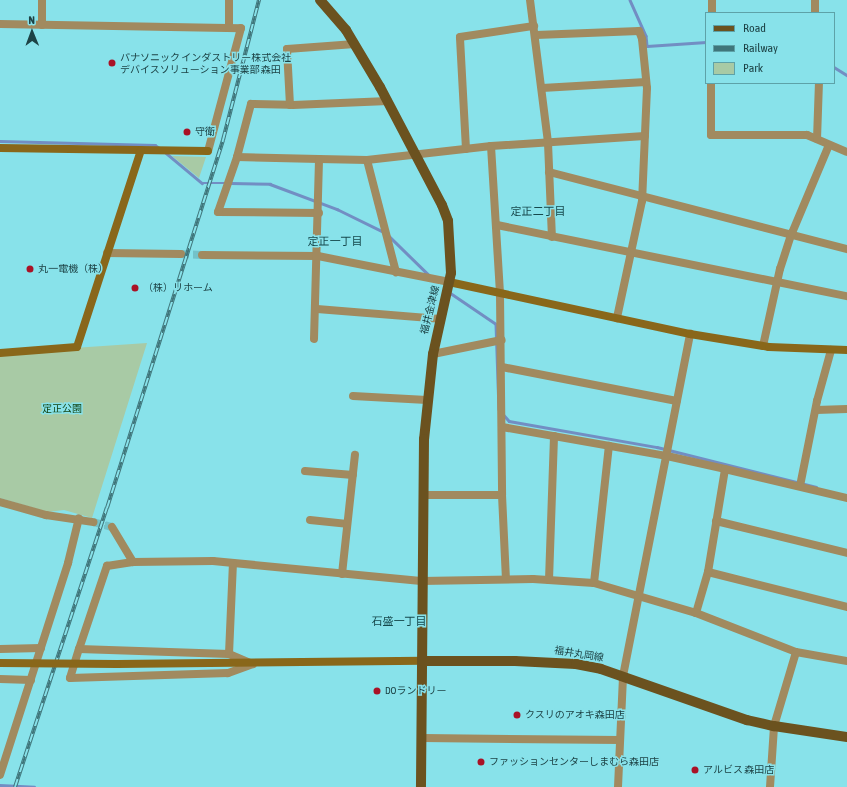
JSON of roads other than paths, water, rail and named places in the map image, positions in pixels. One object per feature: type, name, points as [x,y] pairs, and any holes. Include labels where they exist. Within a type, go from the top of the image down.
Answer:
[{"type":"main road","name":"福井金津線","points":[[320,0],[355,44],[418,156],[442,204],[448,221],[451,259],[449,282],[433,354],[427,400],[421,581],[422,661]]},
{"type":"main road","name":"福井丸岡線","points":[[422,661],[548,662],[576,664],[623,676],[689,701],[774,726],[847,737]]},
{"type":"main road","points":[[422,661],[422,787]]},
{"type":"street","points":[[42,0],[42,25]]},
{"type":"street","points":[[229,0],[229,28]]},
{"type":"street","points":[[530,0],[535,30],[548,143],[552,237]]},
{"type":"street","points":[[712,0],[712,12]]},
{"type":"street","points":[[815,0],[815,12]]},
{"type":"street","points":[[0,24],[241,28],[208,150],[0,148]]},
{"type":"street","points":[[466,149],[460,37],[535,30],[639,31],[642,39],[646,82],[643,194],[632,253],[617,318]]},
{"type":"street","points":[[319,213],[218,212],[237,157],[251,104],[290,105],[287,49],[355,44]]},
{"type":"street","points":[[542,88],[646,82]]},
{"type":"street","points":[[711,84],[711,134],[807,134],[847,152]]},
{"type":"street","points":[[817,139],[819,84]]},
{"type":"street","points":[[293,105],[388,101]]},
{"type":"street","points":[[237,157],[367,160],[418,156],[491,146],[645,136]]},
{"type":"street","points":[[763,346],[777,282],[792,233],[829,145]]},
{"type":"street","points":[[491,146],[497,225],[502,340],[502,495],[506,579]]},
{"type":"street","points":[[0,353],[77,347],[141,150]]},
{"type":"street","points":[[314,339],[317,309],[319,159]]},
{"type":"street","points":[[367,160],[396,272]]},
{"type":"street","points":[[549,172],[643,194],[847,249]]},
{"type":"street","points":[[497,225],[847,296]]},
{"type":"street","points":[[107,253],[181,254]]},
{"type":"street","points":[[202,255],[318,256],[449,282],[690,334],[763,346],[847,350]]},
{"type":"street","points":[[317,309],[440,319]]},
{"type":"street","points":[[618,787],[623,676],[641,595],[690,334]]},
{"type":"street","points":[[433,354],[502,340]]},
{"type":"street","points":[[800,486],[816,410],[832,350]]},
{"type":"street","points":[[502,367],[677,401]]},
{"type":"street","points":[[353,396],[427,400]]},
{"type":"street","points":[[816,410],[847,409]]},
{"type":"street","points":[[502,427],[667,456],[847,498]]},
{"type":"street","points":[[550,580],[554,436]]},
{"type":"street","points":[[594,583],[609,446]]},
{"type":"street","points":[[342,574],[355,455]]},
{"type":"street","points":[[696,613],[708,572],[725,470]]},
{"type":"street","points":[[305,471],[353,476]]},
{"type":"street","points":[[423,495],[502,495]]},
{"type":"street","points":[[0,502],[47,516],[80,518],[93,522]]},
{"type":"street","points":[[0,775],[41,648],[80,518]]},
{"type":"street","points":[[310,520],[347,524]]},
{"type":"street","points":[[716,521],[847,552]]},
{"type":"street","points":[[112,528],[133,562]]},
{"type":"street","points":[[253,664],[228,673],[70,678],[78,649],[107,566],[133,562],[233,563],[421,581],[506,579],[594,583],[641,595],[696,613],[796,652],[847,661]]},
{"type":"street","points":[[229,654],[233,563]]},
{"type":"street","points":[[708,572],[847,607]]},
{"type":"street","points":[[0,649],[41,648]]},
{"type":"street","points":[[78,649],[229,654],[253,664]]},
{"type":"street","points":[[770,787],[774,726],[796,652]]},
{"type":"street","points":[[0,663],[253,664],[422,661]]},
{"type":"street","points":[[0,679],[31,680]]},
{"type":"street","points":[[423,738],[620,740]]},
{"type":"waterway","points":[[630,0],[646,36],[647,46],[705,42]]},
{"type":"waterway","points":[[835,68],[847,75]]},
{"type":"waterway","points":[[0,141],[155,145],[158,147]]},
{"type":"waterway","points":[[166,153],[202,183],[226,183]]},
{"type":"waterway","points":[[231,183],[270,184],[337,209],[384,232]]},
{"type":"waterway","points":[[389,236],[430,276]]},
{"type":"waterway","points":[[449,292],[496,324],[499,409]]},
{"type":"waterway","points":[[503,414],[509,421],[657,447],[816,487]]},
{"type":"waterway","points":[[0,785],[34,787]]},
{"type":"tunnel","points":[[181,254],[202,255]]},
{"type":"tunnel","points":[[93,522],[112,527]]},
{"type":"railway","points":[[15,787],[107,508],[223,140],[259,0]]},
{"type":"place","name":"パナソニック インダストリー株式会社 デバイスソリューション事業部 森田","points":[[112,63]]},
{"type":"place","name":"守衛","points":[[187,132]]},
{"type":"place","name":"丸一電機（株）","points":[[30,269]]},
{"type":"place","name":"（株）リホーム","points":[[135,288]]},
{"type":"place","name":"DOランドリー","points":[[377,691]]},
{"type":"place","name":"クスリのアオキ森田店","points":[[517,715]]},
{"type":"place","name":"ファッションセンターしまむら森田店","points":[[481,762]]},
{"type":"place","name":"アルビス 森田店","points":[[695,770]]},
{"type":"district","name":"定正二丁目","points":[[538,211]]},
{"type":"district","name":"定正一丁目","points":[[335,241]]},
{"type":"district","name":"石盛一丁目","points":[[399,621]]},
{"type":"park label","name":"定正公園","points":[[62,409]]}]
